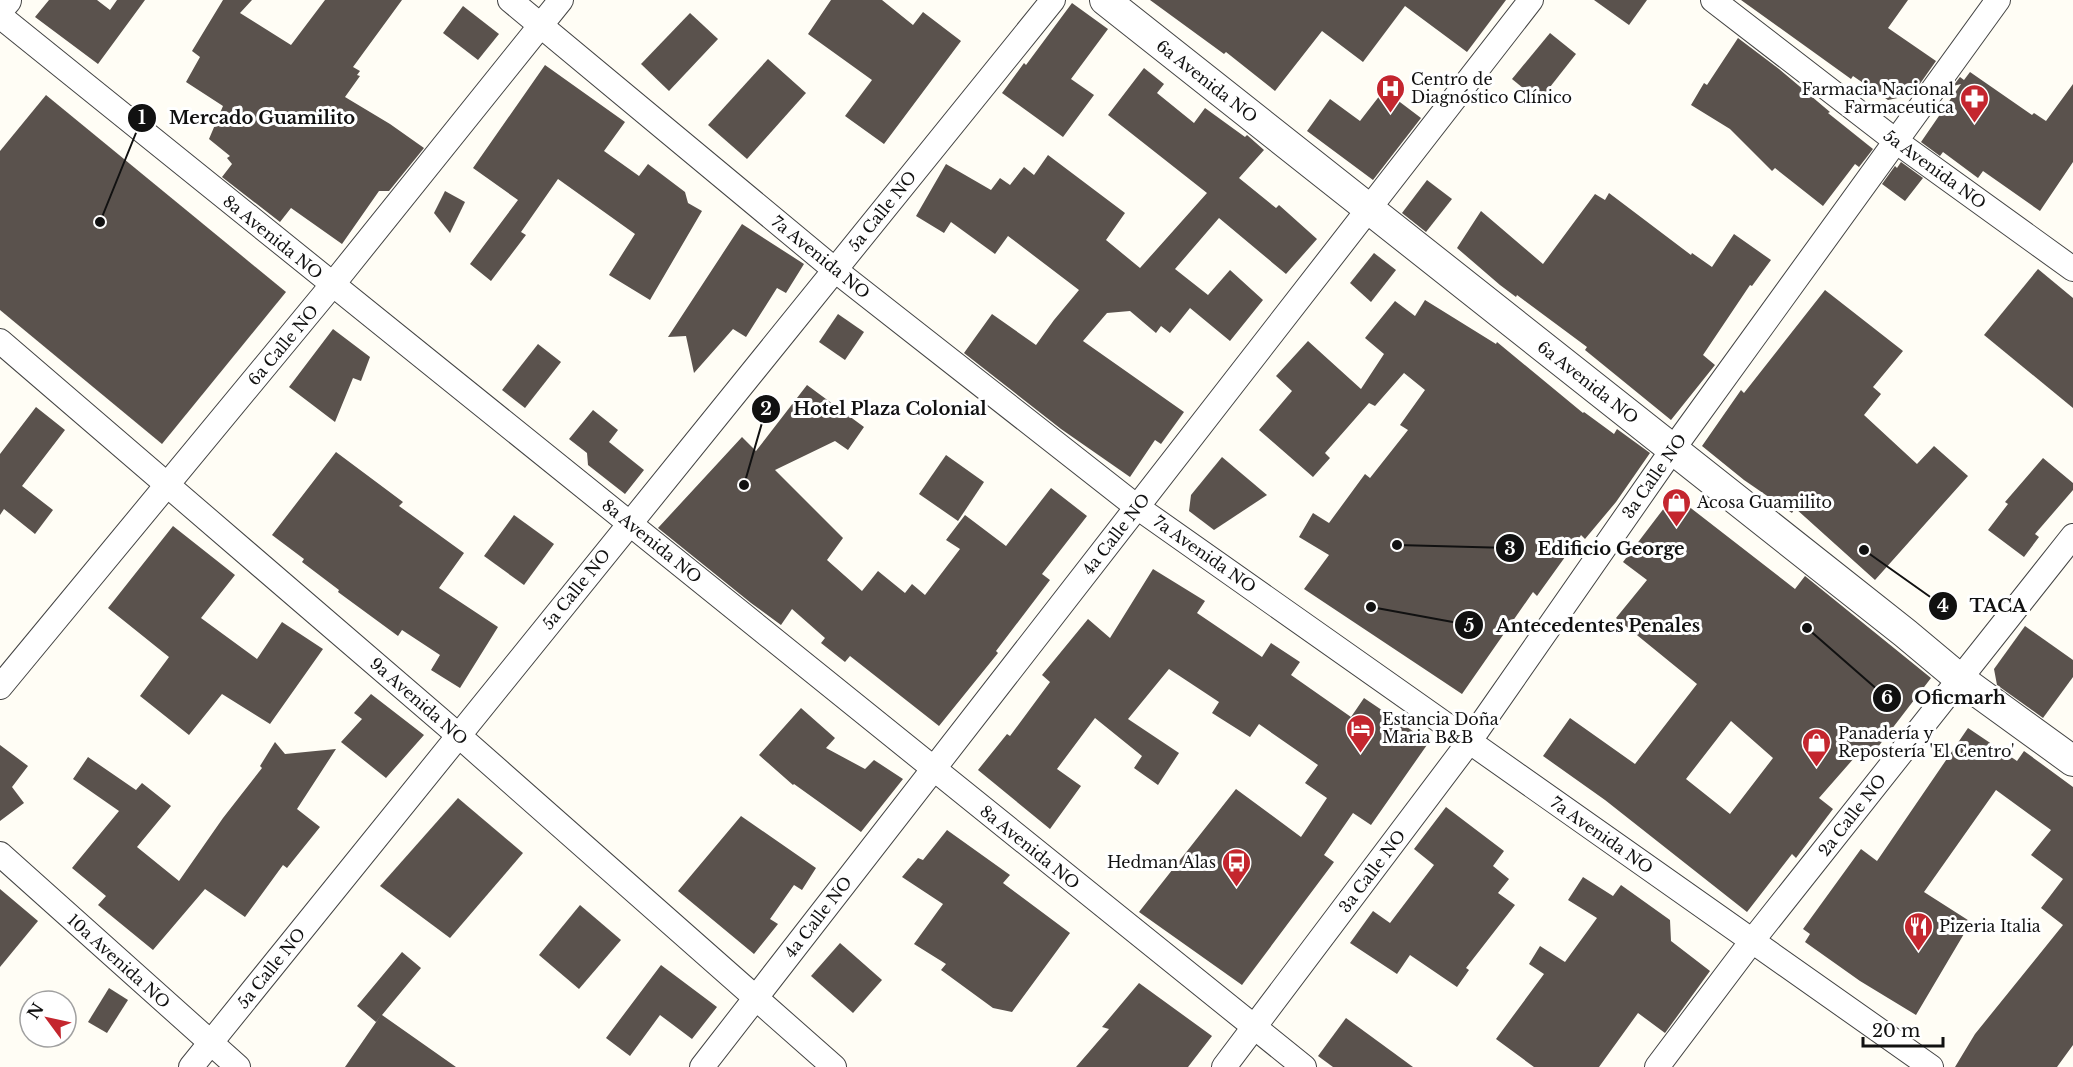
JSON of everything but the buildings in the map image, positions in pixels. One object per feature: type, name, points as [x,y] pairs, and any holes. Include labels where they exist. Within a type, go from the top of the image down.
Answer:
[{"type":"street","points":[[0,7],[6,0]]},
{"type":"street","name":"7a Avenida NO","points":[[510,0],[835,270],[1137,507],[1931,1067]]},
{"type":"street","name":"6a Calle NO","points":[[0,687],[333,284],[561,0]]},
{"type":"street","name":"5a Calle NO","points":[[191,1067],[1053,0]]},
{"type":"street","name":"6a Avenida NO","points":[[1105,0],[1960,679],[2073,761]]},
{"type":"street","name":"4a Calle NO","points":[[702,1067],[1531,0]]},
{"type":"street","name":"5a Avenida NO","points":[[1713,0],[1897,142],[2073,269]]},
{"type":"street","name":"3a Calle NO","points":[[1224,1067],[1469,742],[1673,450],[1998,0]]},
{"type":"street","name":"8a Avenida NO","points":[[0,16],[1304,1067]]},
{"type":"street","name":"9a Avenida NO","points":[[0,341],[458,735],[834,1067]]},
{"type":"street","name":"2a Calle NO","points":[[1657,1067],[1752,941],[2073,536]]},
{"type":"street","name":"10a Avenida NO","points":[[0,854],[238,1067]]},
{"type":"place","name":"Centro de Diagnóstico Clínico","points":[[1390,114]]},
{"type":"place","name":"Farmacia Nacional Farmaceutica","points":[[1975,124]]},
{"type":"place","name":"Mercado Guamilito","points":[[100,222]]},
{"type":"place","name":"Hotel Plaza Colonial","points":[[744,485]]},
{"type":"place","name":"Acosa Guamilito","points":[[1676,528]]},
{"type":"place","name":"Edificio George","points":[[1397,545]]},
{"type":"place","name":"TACA","points":[[1864,550]]},
{"type":"place","name":"Antecedentes Penales","points":[[1371,607]]},
{"type":"place","name":"Oficmarh","points":[[1807,628]]},
{"type":"place","name":"Estancia Doña Maria B&B","points":[[1361,754]]},
{"type":"place","name":"Panadería y Repostería 'El Centro'","points":[[1817,768]]},
{"type":"place","name":"Hedman Alas","points":[[1237,888]]},
{"type":"place","name":"Pizeria Italia","points":[[1918,952]]}]
